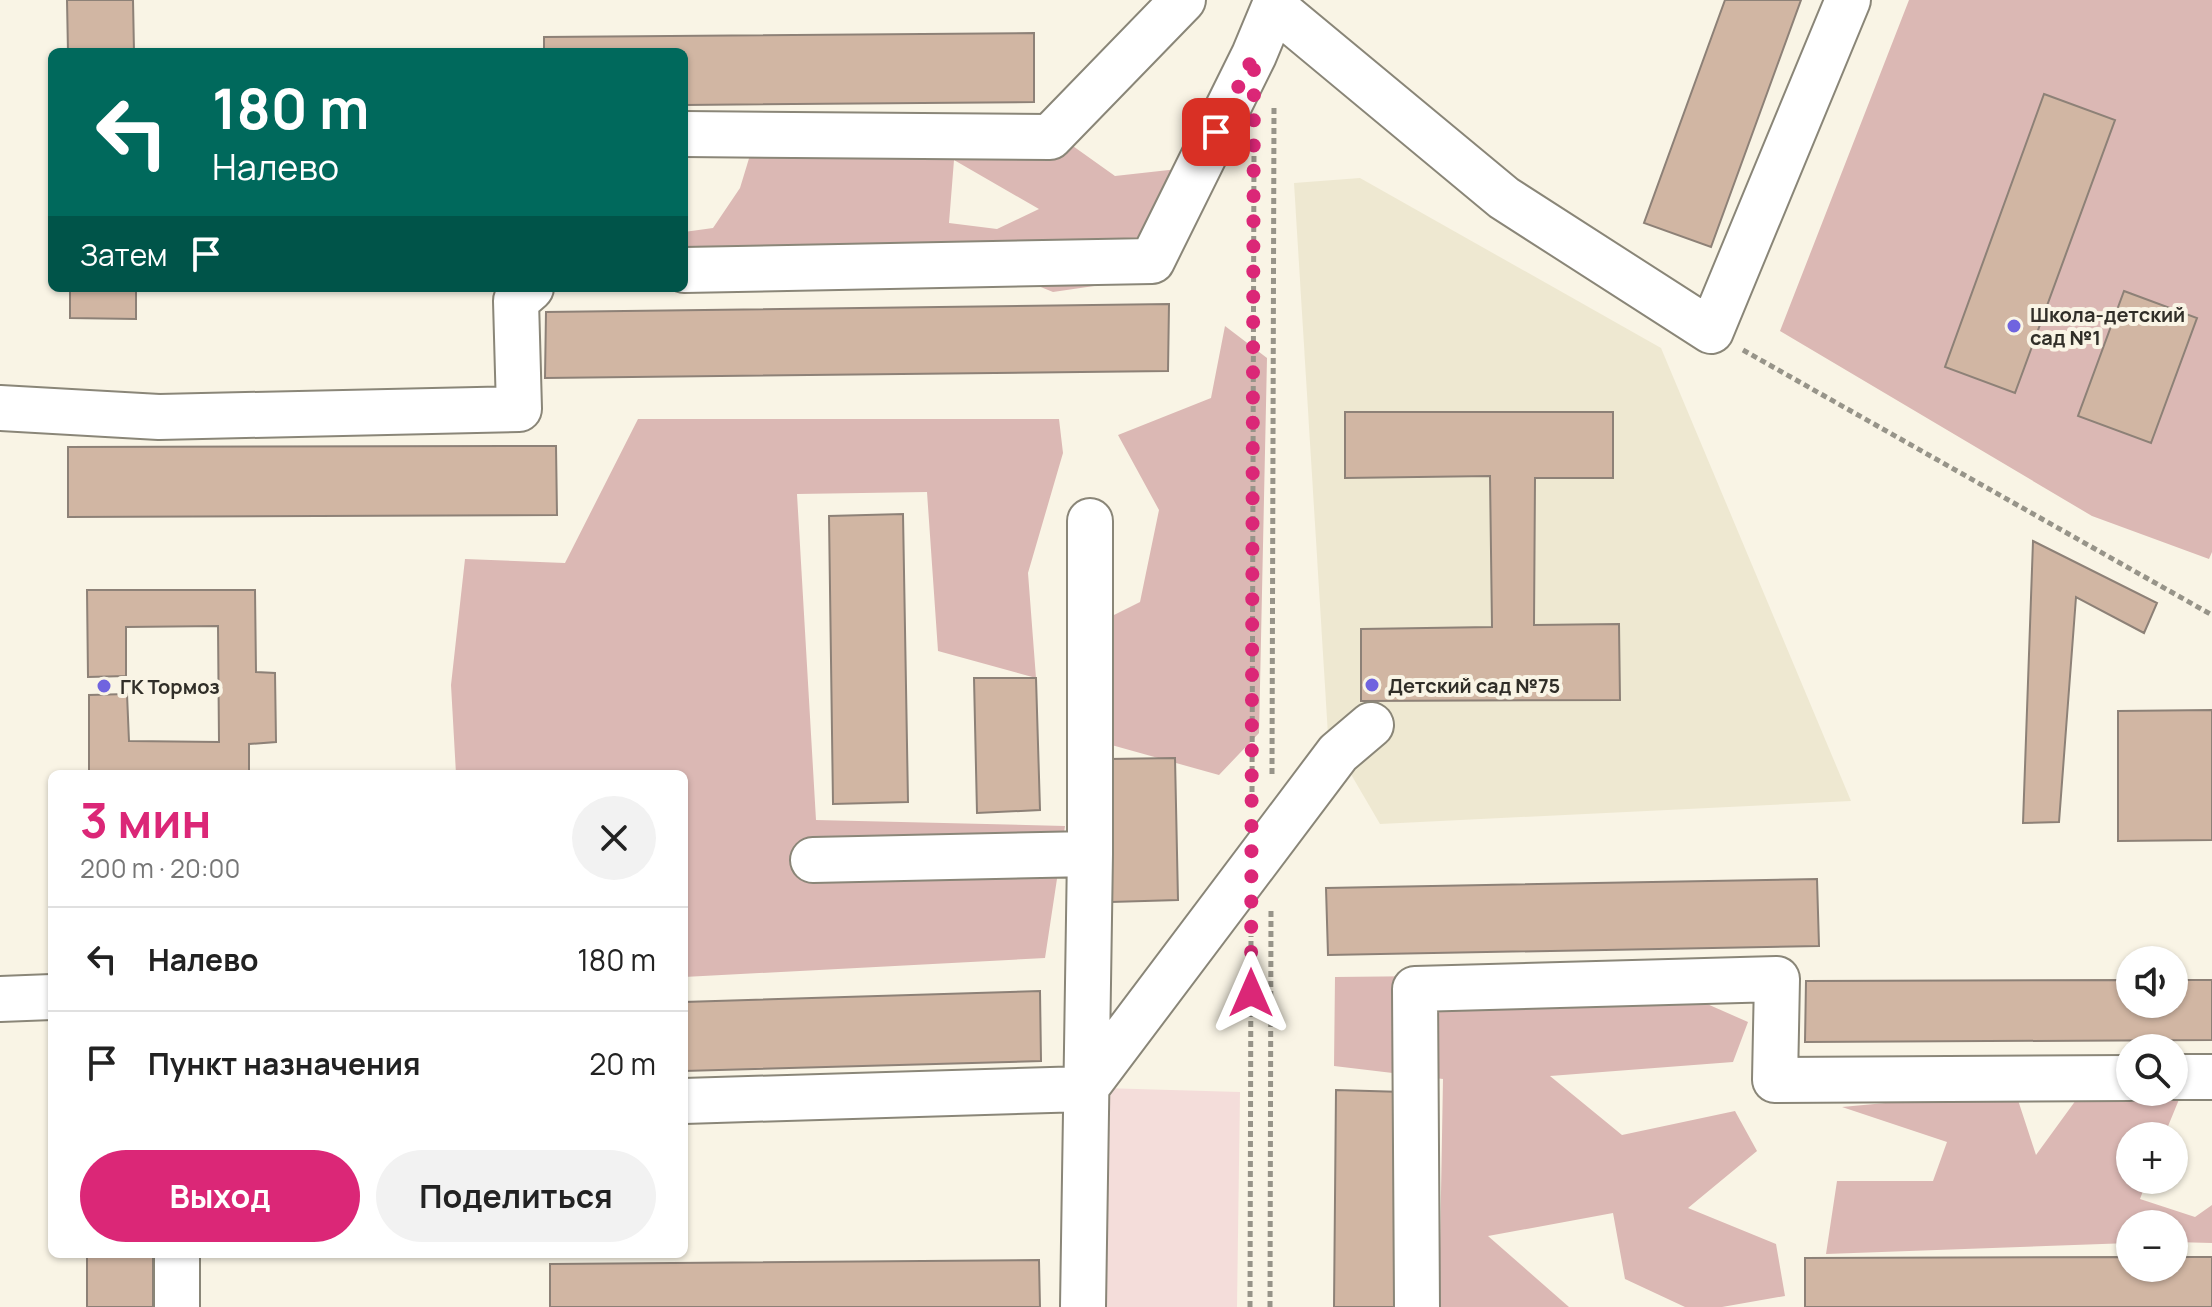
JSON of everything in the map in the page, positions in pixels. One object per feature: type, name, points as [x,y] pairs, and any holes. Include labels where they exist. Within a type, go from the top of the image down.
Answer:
[{"type":"lane","points":[[688,134],[1050,137],[1183,0]]},
{"type":"lane","points":[[688,270],[1152,261],[1254,55],[1274,7],[1504,198],[1711,331],[1848,0]]},
{"type":"lane","points":[[0,408],[159,417],[519,409],[516,301],[526,292]]},
{"type":"lane","points":[[1083,1307],[1090,854],[1090,521]]},
{"type":"lane","points":[[1085,1089],[1338,753],[1371,725]]},
{"type":"lane","points":[[813,860],[1090,854]]},
{"type":"lane","points":[[1417,1307],[1415,989],[1777,979],[1775,1080],[2116,1078]]},
{"type":"lane","points":[[0,999],[48,997]]},
{"type":"lane","points":[[2188,1077],[2212,1077]]},
{"type":"lane","points":[[688,1101],[1085,1089]]},
{"type":"lane","points":[[177,1258],[177,1307]]},
{"type":"path","points":[[1272,779],[1274,102]]},
{"type":"path","points":[[1252,804],[1254,135]]},
{"type":"path","points":[[1711,331],[2212,615]]},
{"type":"path","points":[[1270,1307],[1271,904]]},
{"type":"path","points":[[1250,1307],[1251,931]]},
{"type":"shaded area","points":[[1909,0],[2212,0],[2212,552],[2209,559],[2092,516],[1780,331]]},
{"type":"shaded area","points":[[918,113],[1049,129],[1115,176],[1178,169],[1142,279],[1053,292],[996,269],[688,291],[688,231],[713,228],[740,188],[754,142],[808,114]],"holes":[[[954,160],[1039,209],[997,229],[949,223]]]},
{"type":"shaded area","points":[[1360,178],[1661,348],[1851,801],[1380,824],[1328,735],[1294,183]]},
{"type":"shaded area","points":[[1225,326],[1267,358],[1259,733],[1219,775],[1090,739],[1090,627],[1140,602],[1159,510],[1118,435],[1211,398]]},
{"type":"shaded area","points":[[638,419],[1059,419],[1063,453],[1028,573],[1036,678],[938,651],[927,492],[797,494],[816,820],[1065,826],[1045,958],[688,977],[688,770],[456,770],[451,685],[465,559],[565,563]]},
{"type":"shaded area","points":[[1639,974],[1748,1022],[1733,1062],[1550,1076],[1622,1135],[1735,1111],[1757,1151],[1688,1208],[1776,1244],[1785,1296],[1722,1307],[1685,1307],[1625,1279],[1613,1213],[1488,1236],[1569,1307],[1439,1307],[1443,1079],[1334,1066],[1335,977]]},
{"type":"shaded area","points":[[1102,1088],[1240,1092],[1237,1307],[1100,1307]]},
{"type":"shaded area","points":[[2084,1089],[2116,1092],[2116,1106],[2176,1106],[2170,1122],[2116,1122],[2116,1194],[2142,1194],[2140,1199],[2174,1210],[2116,1210],[2116,1244],[1826,1254],[1837,1181],[1933,1181],[1947,1142],[1842,1107],[2015,1091],[2036,1155]]},
{"type":"shaded area","points":[[2212,1205],[2212,1243],[2188,1242],[2188,1215],[2195,1217]]},
{"type":"building","points":[[67,0],[133,0],[134,48],[68,48]]},
{"type":"building","points":[[1725,0],[1801,0],[1711,247],[1644,223]]},
{"type":"building","points":[[1034,33],[1034,102],[688,105],[688,48],[544,48],[544,37]]},
{"type":"building","points":[[2044,94],[2115,120],[2015,393],[1945,367]]},
{"type":"building","points":[[2124,291],[2197,318],[2151,443],[2078,416]]},
{"type":"building","points":[[70,292],[136,292],[136,319],[70,318]]},
{"type":"building","points":[[1169,304],[1168,371],[545,378],[546,312]]},
{"type":"building","points":[[1345,412],[1613,412],[1613,478],[1535,478],[1534,625],[1619,624],[1620,700],[1361,701],[1361,629],[1492,627],[1490,476],[1345,478]]},
{"type":"building","points":[[556,446],[557,515],[68,517],[68,447]]},
{"type":"building","points":[[903,514],[908,802],[833,804],[829,516]]},
{"type":"building","points":[[2033,541],[2157,603],[2144,633],[2076,597],[2059,822],[2023,823]]},
{"type":"building","points":[[87,590],[255,590],[256,672],[275,673],[276,742],[249,744],[249,770],[89,770],[89,695],[127,694],[129,741],[219,742],[218,626],[126,627],[126,676],[88,677]]},
{"type":"building","points":[[974,678],[1036,678],[1040,810],[977,813]]},
{"type":"building","points":[[2212,710],[2212,840],[2118,841],[2118,711]]},
{"type":"building","points":[[1175,758],[1178,900],[1111,902],[1108,759]]},
{"type":"building","points":[[1817,879],[1819,946],[1328,955],[1326,888]]},
{"type":"building","points":[[2116,980],[2116,1018],[2188,1018],[2188,980],[2212,980],[2212,1040],[2188,1040],[2188,1034],[2116,1034],[2116,1040],[1805,1042],[1806,981]]},
{"type":"building","points":[[1040,991],[1041,1061],[688,1071],[688,1002]]},
{"type":"building","points":[[1336,1090],[1403,1092],[1402,1307],[1334,1307]]},
{"type":"building","points":[[2116,1257],[2116,1282],[2188,1282],[2188,1257],[2212,1257],[2212,1307],[1805,1307],[1805,1258]]},
{"type":"building","points":[[87,1258],[153,1258],[153,1307],[87,1307]]},
{"type":"building","points":[[1039,1260],[1040,1307],[550,1307],[550,1264]]},
{"type":"place","name":"Школа-детский сад №1","points":[[2014,326]]},
{"type":"place","name":"Детский сад №75","points":[[1372,685]]},
{"type":"place","name":"ГК Тормоз","points":[[104,686]]},
{"type":"route","points":[[1216,132],[1254,55],[1251,993]]}]
